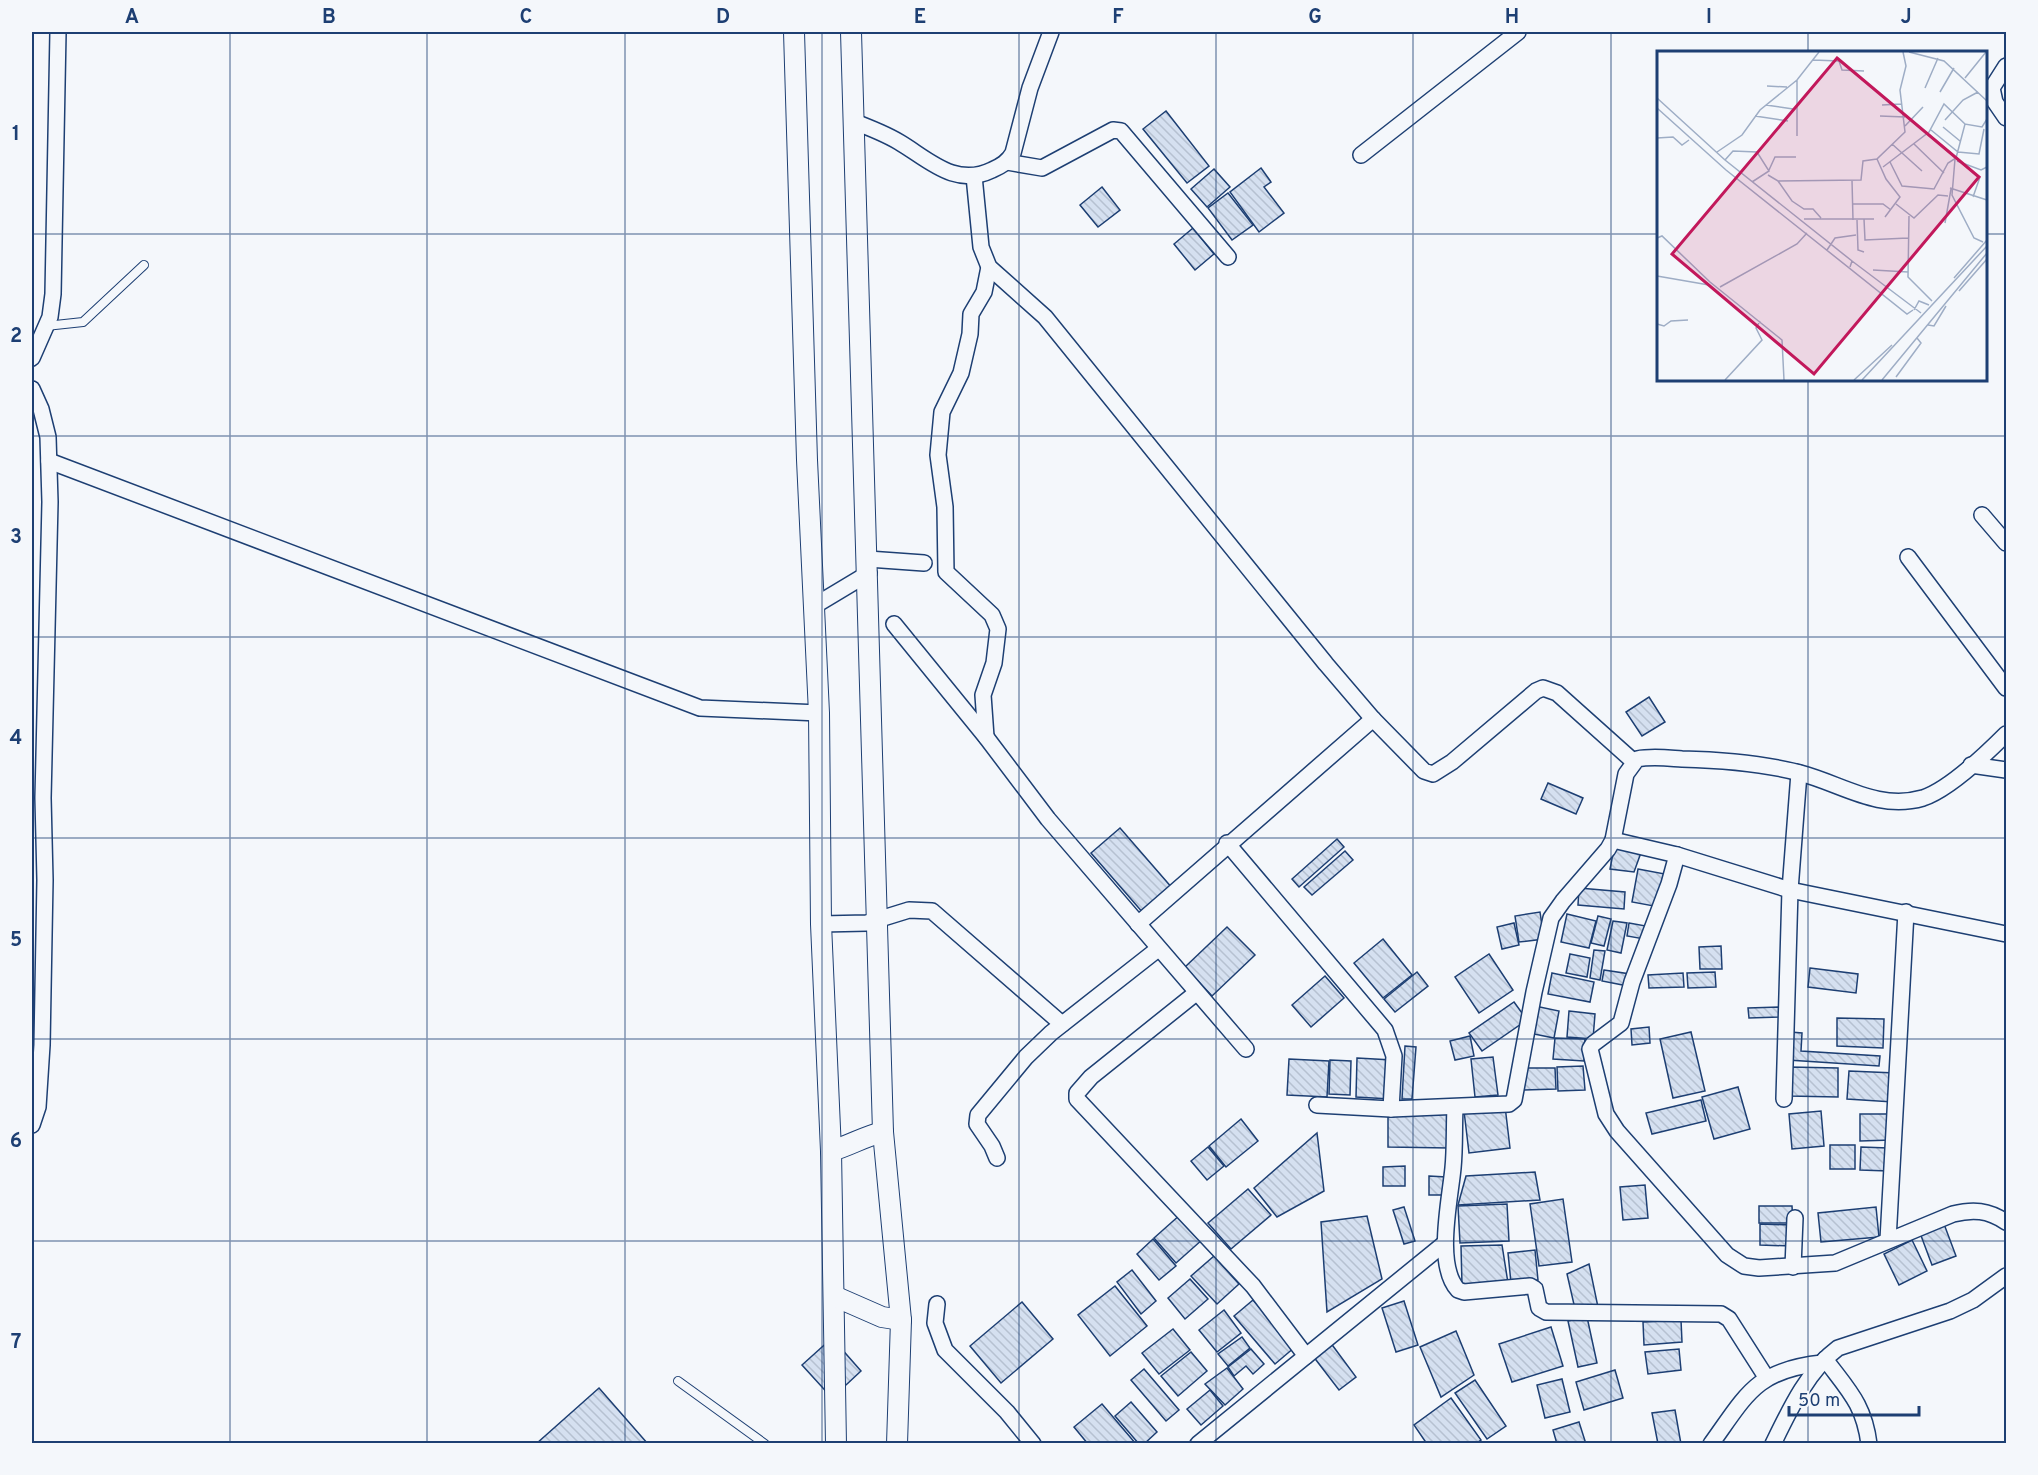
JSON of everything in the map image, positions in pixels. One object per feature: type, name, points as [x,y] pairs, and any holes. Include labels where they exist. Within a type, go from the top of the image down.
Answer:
[{"type":"street","points":[[32,358],[46,326],[53,294],[58,32]]},
{"type":"street","points":[[794,32],[819,713],[821,924],[831,1151],[836,1443]]},
{"type":"street","points":[[851,32],[852,121],[869,566],[883,1132],[901,1320],[897,1443]]},
{"type":"street","points":[[1007,162],[1017,144],[1030,88],[1050,32]]},
{"type":"street","points":[[1361,155],[1518,32]]},
{"type":"street","points":[[2007,66],[1993,82],[1992,92],[1995,102],[2007,118]]},
{"type":"street","points":[[852,121],[898,141],[939,169],[974,176],[1007,162],[1042,168],[1113,130],[1121,130],[1228,257]]},
{"type":"street","points":[[974,176],[981,247],[989,267],[1045,317],[1373,719],[1424,771],[1433,774],[1452,762],[1536,691],[1545,688],[1557,693],[1633,761],[1656,758],[1712,759],[1799,773],[1857,795],[1882,801],[1924,798],[1971,765],[2007,734]]},
{"type":"street","points":[[946,572],[945,507],[938,455],[942,412],[961,373],[970,334],[971,314],[984,292],[989,267]]},
{"type":"street","points":[[32,389],[45,422],[50,502],[43,798],[38,879],[39,1098],[32,1125]]},
{"type":"street","points":[[49,461],[700,708],[819,713]]},
{"type":"street","points":[[1982,515],[2007,543]]},
{"type":"street","points":[[924,563],[944,548]]},
{"type":"street","points":[[1908,557],[2007,688]]},
{"type":"street","points":[[814,606],[869,566],[924,563],[946,572],[992,615],[998,629],[994,663],[983,695],[986,737]]},
{"type":"street","points":[[894,624],[986,737],[1048,819],[1246,1049]]},
{"type":"street","points":[[1138,924],[1227,843],[1373,719]]},
{"type":"street","points":[[1317,1106],[1391,1109],[1455,1108],[1509,1104],[1515,1099],[1534,992],[1551,918],[1605,854],[1613,840],[1626,774],[1633,761]]},
{"type":"street","points":[[1971,765],[2007,770]]},
{"type":"street","points":[[1784,1099],[1790,890],[1799,773]]},
{"type":"street","points":[[1613,840],[1677,855],[1790,890],[2007,934]]},
{"type":"street","points":[[1227,843],[1385,1030],[1394,1056],[1391,1109]]},
{"type":"street","points":[[1677,855],[1670,884],[1632,982],[1622,1023],[1593,1044],[1590,1049],[1606,1114],[1638,1156],[1734,1261],[1760,1268],[1793,1268],[1835,1263],[1888,1240],[1967,1211],[1988,1212],[2007,1222]]},
{"type":"street","points":[[821,924],[877,921],[909,910],[932,911],[1062,1024]]},
{"type":"street","points":[[1888,1240],[1906,912]]},
{"type":"street","points":[[997,1158],[992,1146],[976,1124],[976,1117],[1026,1057],[1062,1024],[1158,949]]},
{"type":"street","points":[[1196,993],[1091,1077],[1077,1093],[1077,1100],[1252,1286],[1306,1356]]},
{"type":"street","points":[[1455,1108],[1453,1167],[1445,1243],[1451,1279],[1458,1290],[1464,1292],[1524,1285],[1535,1289],[1539,1308],[1542,1311],[1721,1314],[1729,1318],[1766,1377]]},
{"type":"street","points":[[831,1151],[852,1145],[866,1136],[883,1132]]},
{"type":"street","points":[[1793,1268],[1795,1218]]},
{"type":"street","points":[[1198,1443],[1445,1243]]},
{"type":"street","points":[[1773,1443],[1793,1405],[1823,1361],[1843,1346],[1950,1311],[1972,1300],[2007,1276]]},
{"type":"street","points":[[834,1296],[882,1317],[901,1320]]},
{"type":"street","points":[[937,1304],[935,1323],[945,1350],[1033,1443]]},
{"type":"street","points":[[1711,1443],[1749,1392],[1766,1377],[1796,1366],[1823,1361]]},
{"type":"street","points":[[1823,1361],[1860,1407],[1866,1420],[1869,1443]]},
{"type":"lane","points":[[46,326],[83,322],[144,265]]},
{"type":"lane","points":[[678,1381],[765,1443]]},
{"type":"building","points":[[1166,111],[1209,166],[1187,183],[1143,129]]},
{"type":"building","points":[[1261,168],[1271,182],[1264,187],[1284,213],[1259,232],[1230,192]]},
{"type":"building","points":[[1214,169],[1230,187],[1207,207],[1191,189]]},
{"type":"building","points":[[1102,187],[1120,210],[1098,227],[1080,205]]},
{"type":"building","points":[[1228,193],[1253,225],[1232,240],[1208,208]]},
{"type":"building","points":[[1193,228],[1214,254],[1195,270],[1174,244]]},
{"type":"building","points":[[1649,697],[1665,722],[1642,736],[1626,712]]},
{"type":"building","points":[[1548,783],[1583,798],[1576,814],[1541,799]]},
{"type":"building","points":[[1120,828],[1173,889],[1144,914],[1091,853]]},
{"type":"building","points":[[1337,839],[1344,847],[1299,887],[1292,879]]},
{"type":"building","points":[[1615,843],[1643,847],[1634,872],[1610,869]]},
{"type":"building","points":[[1345,851],[1353,860],[1312,895],[1304,887]]},
{"type":"building","points":[[1638,869],[1665,874],[1659,907],[1632,902]]},
{"type":"building","points":[[1579,888],[1625,892],[1624,909],[1578,905]]},
{"type":"building","points":[[1540,912],[1544,939],[1519,942],[1515,916]]},
{"type":"building","points":[[1567,914],[1596,921],[1589,948],[1561,942]]},
{"type":"building","points":[[1598,916],[1611,919],[1604,946],[1591,943]]},
{"type":"building","points":[[1613,921],[1627,923],[1621,953],[1607,950]]},
{"type":"building","points":[[1514,923],[1519,945],[1502,949],[1497,927]]},
{"type":"building","points":[[1629,923],[1646,926],[1644,939],[1627,936]]},
{"type":"building","points":[[1227,927],[1255,955],[1212,996],[1185,967]]},
{"type":"building","points":[[1383,939],[1412,975],[1383,998],[1354,963]]},
{"type":"building","points":[[1721,946],[1722,969],[1700,969],[1699,947]]},
{"type":"building","points":[[1594,950],[1605,951],[1600,980],[1590,978]]},
{"type":"building","points":[[1489,954],[1513,990],[1479,1013],[1455,977]]},
{"type":"building","points":[[1570,954],[1590,958],[1587,977],[1566,973]]},
{"type":"building","points":[[1810,968],[1858,974],[1856,993],[1808,987]]},
{"type":"building","points":[[1604,970],[1630,974],[1628,986],[1602,981]]},
{"type":"building","points":[[1417,972],[1428,986],[1395,1012],[1384,999]]},
{"type":"building","points":[[1715,972],[1716,987],[1688,988],[1687,973]]},
{"type":"building","points":[[1552,973],[1594,982],[1590,1002],[1548,994]]},
{"type":"building","points":[[1683,973],[1684,987],[1649,988],[1648,975]]},
{"type":"building","points":[[1325,976],[1344,998],[1311,1027],[1292,1005]]},
{"type":"building","points":[[1514,1002],[1527,1020],[1482,1051],[1469,1033]]},
{"type":"building","points":[[1535,1006],[1559,1011],[1554,1038],[1529,1033]]},
{"type":"building","points":[[1779,1007],[1779,1017],[1749,1018],[1748,1008]]},
{"type":"building","points":[[1569,1011],[1595,1014],[1593,1039],[1567,1037]]},
{"type":"building","points":[[1837,1018],[1884,1019],[1883,1048],[1837,1046]]},
{"type":"building","points":[[1649,1027],[1650,1043],[1632,1045],[1631,1029]]},
{"type":"building","points":[[1691,1032],[1705,1091],[1673,1098],[1660,1039]]},
{"type":"building","points":[[1790,1032],[1802,1033],[1801,1051],[1880,1056],[1879,1066],[1788,1060]]},
{"type":"building","points":[[1470,1036],[1474,1056],[1455,1060],[1450,1041]]},
{"type":"building","points":[[1555,1038],[1585,1039],[1584,1061],[1553,1059]]},
{"type":"building","points":[[1405,1046],[1416,1047],[1412,1099],[1402,1099]]},
{"type":"building","points":[[1493,1057],[1498,1095],[1475,1097],[1471,1059]]},
{"type":"building","points":[[1357,1058],[1392,1060],[1390,1099],[1356,1097]]},
{"type":"building","points":[[1289,1059],[1329,1061],[1327,1097],[1287,1095]]},
{"type":"building","points":[[1330,1060],[1351,1061],[1350,1095],[1329,1094]]},
{"type":"building","points":[[1583,1066],[1585,1090],[1558,1091],[1557,1067]]},
{"type":"building","points":[[1789,1067],[1838,1068],[1838,1097],[1789,1096]]},
{"type":"building","points":[[1523,1068],[1555,1068],[1556,1089],[1523,1090]]},
{"type":"building","points":[[1849,1071],[1895,1073],[1893,1102],[1847,1099]]},
{"type":"building","points":[[1738,1087],[1750,1129],[1714,1139],[1702,1097]]},
{"type":"building","points":[[1701,1100],[1706,1121],[1652,1134],[1646,1113]]},
{"type":"building","points":[[1505,1106],[1510,1148],[1469,1153],[1464,1111]]},
{"type":"building","points":[[1821,1111],[1824,1146],[1792,1149],[1789,1114]]},
{"type":"building","points":[[1388,1112],[1450,1113],[1449,1148],[1388,1147]]},
{"type":"building","points":[[1860,1114],[1891,1114],[1892,1140],[1860,1141]]},
{"type":"building","points":[[1241,1119],[1258,1141],[1226,1167],[1209,1146]]},
{"type":"building","points":[[1317,1133],[1324,1191],[1277,1217],[1254,1188]]},
{"type":"building","points":[[1830,1145],[1855,1145],[1855,1169],[1830,1169]]},
{"type":"building","points":[[1208,1147],[1224,1166],[1207,1180],[1191,1161]]},
{"type":"building","points":[[1861,1147],[1888,1148],[1888,1171],[1860,1170]]},
{"type":"building","points":[[1405,1166],[1405,1186],[1383,1186],[1383,1167]]},
{"type":"building","points":[[1535,1172],[1540,1200],[1458,1205],[1466,1176]]},
{"type":"building","points":[[1429,1176],[1446,1177],[1446,1195],[1429,1195]]},
{"type":"building","points":[[1645,1185],[1648,1218],[1623,1220],[1620,1187]]},
{"type":"building","points":[[1248,1189],[1271,1215],[1231,1249],[1208,1223]]},
{"type":"building","points":[[1563,1199],[1572,1262],[1539,1266],[1530,1204]]},
{"type":"building","points":[[1507,1204],[1509,1241],[1460,1243],[1458,1206]]},
{"type":"building","points":[[1759,1206],[1792,1206],[1793,1223],[1759,1223]]},
{"type":"building","points":[[1404,1207],[1415,1241],[1404,1244],[1393,1210]]},
{"type":"building","points":[[1876,1207],[1879,1237],[1821,1242],[1818,1213]]},
{"type":"building","points":[[1181,1214],[1203,1239],[1176,1263],[1154,1238]]},
{"type":"building","points":[[1367,1216],[1382,1279],[1327,1312],[1321,1222]]},
{"type":"building","points":[[1760,1224],[1791,1225],[1791,1246],[1760,1245]]},
{"type":"building","points":[[1944,1224],[1956,1256],[1932,1265],[1920,1233]]},
{"type":"building","points":[[1153,1239],[1176,1266],[1159,1280],[1137,1254]]},
{"type":"building","points":[[1912,1240],[1927,1271],[1899,1285],[1884,1254]]},
{"type":"building","points":[[1502,1245],[1508,1283],[1462,1285],[1461,1246]]},
{"type":"building","points":[[1535,1250],[1538,1280],[1511,1283],[1508,1253]]},
{"type":"building","points":[[1214,1256],[1239,1284],[1217,1304],[1191,1276]]},
{"type":"building","points":[[1589,1264],[1598,1307],[1575,1309],[1567,1274]]},
{"type":"building","points":[[1132,1270],[1156,1301],[1141,1314],[1117,1282]]},
{"type":"building","points":[[1190,1279],[1208,1299],[1185,1319],[1168,1298]]},
{"type":"building","points":[[1115,1286],[1147,1326],[1110,1356],[1078,1315]]},
{"type":"building","points":[[1253,1300],[1295,1347],[1275,1364],[1234,1316]]},
{"type":"building","points":[[1404,1301],[1418,1345],[1396,1352],[1382,1308]]},
{"type":"building","points":[[1022,1302],[1053,1339],[1001,1383],[970,1346]]},
{"type":"building","points":[[1224,1310],[1241,1333],[1217,1352],[1199,1330]]},
{"type":"building","points":[[1587,1317],[1597,1363],[1578,1367],[1568,1321]]},
{"type":"building","points":[[1681,1320],[1682,1342],[1644,1345],[1643,1322]]},
{"type":"building","points":[[1551,1327],[1563,1366],[1512,1382],[1499,1344]]},
{"type":"building","points":[[1173,1329],[1190,1350],[1159,1374],[1142,1353]]},
{"type":"building","points":[[1456,1331],[1474,1375],[1441,1397],[1420,1347]]},
{"type":"building","points":[[1242,1337],[1250,1348],[1228,1366],[1218,1354]]},
{"type":"building","points":[[832,1338],[861,1371],[832,1398],[802,1365]]},
{"type":"building","points":[[1330,1342],[1356,1377],[1339,1390],[1313,1356]]},
{"type":"building","points":[[1251,1349],[1264,1364],[1253,1374],[1246,1366],[1234,1376],[1228,1367]]},
{"type":"building","points":[[1679,1349],[1681,1370],[1648,1374],[1645,1352]]},
{"type":"building","points":[[1191,1352],[1207,1371],[1178,1396],[1161,1376]]},
{"type":"building","points":[[1227,1368],[1243,1389],[1225,1405],[1205,1384]]},
{"type":"building","points":[[1144,1369],[1179,1410],[1166,1421],[1131,1380]]},
{"type":"building","points":[[1615,1370],[1623,1398],[1584,1410],[1576,1382]]},
{"type":"building","points":[[1562,1379],[1570,1412],[1545,1418],[1537,1385]]},
{"type":"building","points":[[1475,1380],[1506,1426],[1487,1439],[1455,1393]]},
{"type":"building","points":[[599,1388],[648,1444],[536,1444]]},
{"type":"building","points":[[1210,1390],[1223,1406],[1201,1425],[1187,1409]]},
{"type":"building","points":[[1451,1398],[1481,1440],[1475,1444],[1427,1444],[1414,1425]]},
{"type":"building","points":[[1131,1402],[1157,1432],[1144,1444],[1139,1444],[1115,1416]]},
{"type":"building","points":[[1102,1404],[1136,1444],[1088,1444],[1074,1427]]},
{"type":"building","points":[[1675,1410],[1681,1444],[1658,1444],[1652,1413]]},
{"type":"building","points":[[1579,1422],[1586,1444],[1557,1444],[1553,1430]]}]
